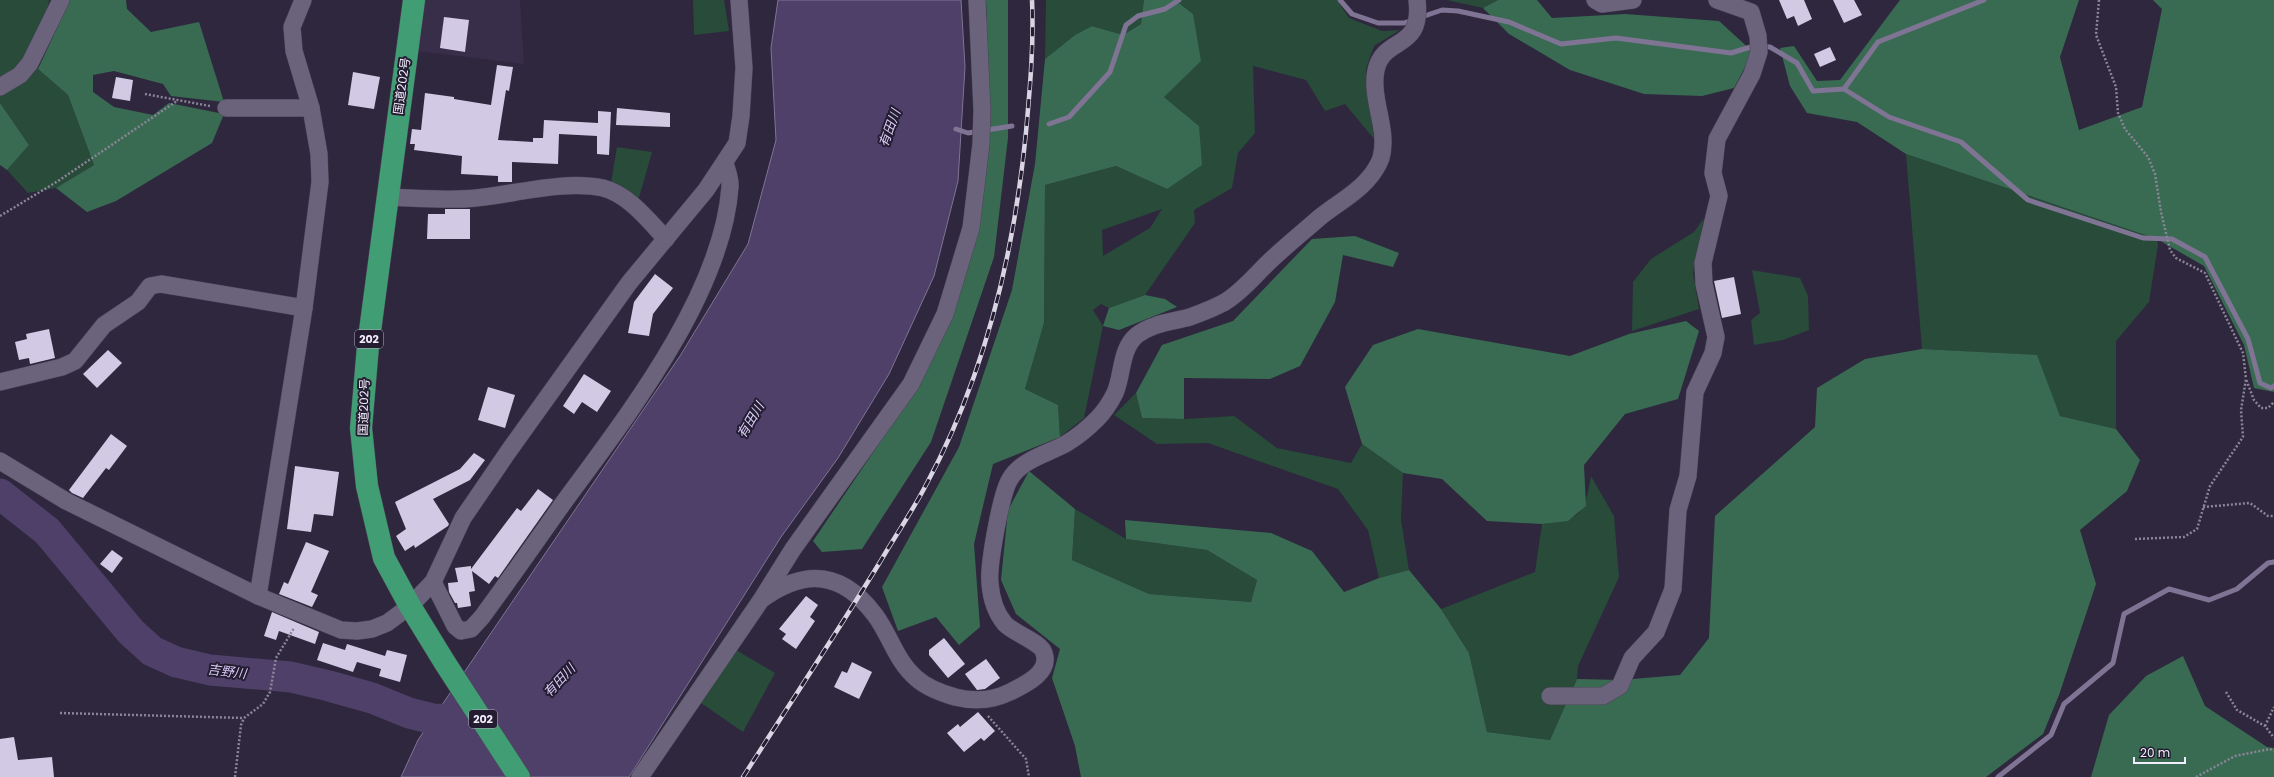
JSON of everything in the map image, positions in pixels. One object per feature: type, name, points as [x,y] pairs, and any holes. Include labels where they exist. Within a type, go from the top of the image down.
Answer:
[{"type":"highway","name":"国道202号","points":[[414,0],[368,346],[362,428],[367,486],[384,558],[410,606],[445,663],[519,777]]},
{"type":"street","points":[[0,87],[20,75],[30,63],[61,0]]},
{"type":"street","points":[[258,596],[304,308],[320,182],[319,154],[311,108],[294,51],[292,27],[303,0]]},
{"type":"street","points":[[0,461],[66,501],[258,596],[303,615],[341,630],[357,632],[372,629],[387,623],[410,606],[433,582],[462,518],[629,283],[666,239],[725,163],[737,143],[741,116],[744,68],[739,0]]},
{"type":"street","points":[[640,777],[794,549],[910,384],[945,314],[971,228],[981,144],[982,110],[977,0]]},
{"type":"street","points":[[1595,0],[1602,4],[1633,0]]},
{"type":"street","points":[[1550,696],[1603,696],[1620,686],[1632,658],[1656,632],[1673,589],[1678,510],[1688,476],[1694,392],[1713,353],[1716,337],[1704,284],[1703,263],[1719,196],[1713,173],[1717,139],[1752,74],[1759,44],[1751,12],[1717,0]]},
{"type":"street","points":[[761,600],[774,590],[804,580],[827,578],[849,588],[876,615],[898,657],[916,678],[939,693],[972,701],[993,699],[1011,691],[1037,676],[1045,666],[1046,656],[1041,647],[1017,634],[1004,622],[994,606],[989,579],[1001,500],[1009,480],[1020,465],[1070,441],[1097,419],[1115,394],[1125,354],[1133,338],[1150,327],[1192,316],[1226,301],[1252,281],[1270,261],[1322,216],[1368,180],[1381,160],[1383,138],[1375,74],[1379,60],[1387,51],[1407,38],[1415,30],[1417,5]]},
{"type":"street","points":[[226,108],[311,108]]},
{"type":"street","points":[[433,582],[455,626],[462,632],[471,629],[482,617],[636,403],[689,315],[710,268],[723,229],[731,185],[725,163]]},
{"type":"street","points":[[388,197],[460,200],[549,188],[581,186],[604,188],[618,195],[642,214],[666,239]]},
{"type":"street","points":[[0,382],[62,367],[74,361],[104,326],[138,302],[150,286],[161,284],[304,308]]},
{"type":"path","points":[[2099,0],[2096,36],[2116,87],[2118,113],[2125,129],[2148,156],[2153,168],[2170,250],[2176,258],[2205,273],[2243,353],[2246,379],[2254,400],[2262,408],[2268,408],[2274,402]]},
{"type":"path","points":[[145,94],[177,101],[226,108]]},
{"type":"path","points":[[0,216],[58,181],[177,101]]},
{"type":"path","points":[[2135,539],[2184,537],[2197,529],[2210,486],[2243,436],[2241,410],[2246,379]]},
{"type":"path","points":[[2203,507],[2250,503],[2268,516],[2274,516]]},
{"type":"path","points":[[235,777],[241,725],[244,718],[263,704],[270,692],[276,658],[303,615]]},
{"type":"path","points":[[2226,692],[2237,710],[2265,726],[2274,738]]},
{"type":"path","points":[[972,701],[982,709],[1026,759],[1029,777]]},
{"type":"path","points":[[2265,726],[2274,707]]},
{"type":"path","points":[[60,713],[244,718]]},
{"type":"path","points":[[2196,777],[2235,756],[2270,749],[2274,751]]},
{"type":"shaded area","points":[[425,0],[520,0],[524,64],[417,51]]},
{"type":"green space","points":[[0,0],[49,0],[38,69],[68,95],[94,165],[56,188],[28,193],[7,170],[29,145],[0,103]]},
{"type":"green space","points":[[70,0],[126,0],[127,9],[151,32],[199,22],[224,102],[171,96],[163,84],[114,71],[93,75],[93,92],[114,107],[153,115],[169,103],[224,114],[212,143],[116,201],[87,212],[56,188],[94,165],[68,95],[38,69]]},
{"type":"green space","points":[[693,0],[724,0],[729,31],[694,35]]},
{"type":"green space","points":[[986,0],[1008,0],[1008,138],[994,257],[931,442],[862,549],[822,552],[813,541],[914,392],[979,230],[990,142]]},
{"type":"green space","points":[[1046,0],[1144,0],[1141,24],[1123,35],[1092,26],[1075,35],[1045,59]]},
{"type":"green space","points":[[1144,0],[1175,0],[1193,14],[1201,61],[1164,97],[1199,126],[1202,165],[1167,189],[1116,166],[1045,185],[1044,323],[1025,389],[1058,405],[1060,437],[993,464],[974,544],[980,627],[959,645],[936,617],[898,631],[882,587],[959,447],[1012,290],[1035,164],[1045,59],[1075,35],[1092,26],[1123,35],[1141,24]]},
{"type":"green space","points":[[1175,0],[1337,0],[1349,18],[1382,31],[1400,30],[1374,46],[1366,69],[1374,139],[1345,104],[1325,111],[1306,80],[1253,66],[1255,133],[1238,153],[1232,188],[1194,210],[1195,223],[1145,295],[1109,308],[1101,304],[1093,310],[1103,326],[1084,418],[1060,437],[1058,405],[1025,389],[1044,323],[1045,185],[1116,166],[1167,189],[1199,126],[1164,97],[1193,14]],"holes":[[[1162,209],[1150,228],[1103,256],[1102,230]]]},
{"type":"green space","points":[[1447,0],[1498,0],[1483,8]]},
{"type":"green space","points":[[1498,0],[1537,0],[1552,18],[1625,14],[1719,21],[1753,52],[1734,88],[1702,96],[1644,94],[1570,70],[1509,34],[1483,8]]},
{"type":"green space","points":[[1900,0],[2079,0],[2060,57],[2079,130],[2142,107],[2162,9],[2153,0],[2274,0],[2274,392],[2254,388],[2244,345],[2204,266],[2157,239],[1906,154],[1857,122],[1807,113],[1790,86],[1780,48],[1794,46],[1817,81],[1840,80]]},
{"type":"green space","points":[[0,103],[29,145],[7,170],[0,165]]},
{"type":"green space","points":[[617,147],[652,152],[638,201],[611,183]]},
{"type":"green space","points":[[1906,154],[2157,239],[2158,245],[2149,302],[2116,341],[2116,429],[2060,416],[2036,355],[1922,349]]},
{"type":"green space","points":[[1704,218],[1693,273],[1699,309],[1632,331],[1633,282],[1651,259],[1694,232]]},
{"type":"green space","points":[[1355,236],[1399,253],[1393,267],[1343,255],[1335,302],[1300,366],[1270,379],[1184,378],[1184,419],[1142,418],[1136,393],[1162,345],[1233,321],[1312,239]]},
{"type":"green space","points":[[1752,270],[1800,278],[1808,296],[1809,330],[1783,340],[1754,345],[1751,320],[1760,313]]},
{"type":"green space","points":[[1145,295],[1165,299],[1177,307],[1119,330],[1103,326],[1109,308]]},
{"type":"green space","points":[[1686,321],[1699,331],[1678,399],[1625,414],[1584,465],[1586,506],[1568,521],[1542,524],[1487,521],[1442,479],[1403,473],[1362,444],[1345,387],[1373,345],[1418,329],[1570,356],[1629,334]]},
{"type":"green space","points":[[1922,349],[2037,355],[2060,416],[2116,429],[2140,460],[2127,491],[2080,530],[2096,584],[2059,695],[2043,734],[1986,777],[1081,777],[1075,746],[1052,678],[1060,649],[1016,614],[1001,580],[1008,510],[1029,471],[1075,509],[1072,560],[1149,594],[1251,602],[1257,580],[1207,550],[1126,539],[1125,520],[1271,533],[1312,551],[1344,592],[1379,578],[1409,570],[1441,609],[1469,653],[1487,732],[1550,740],[1577,679],[1621,680],[1680,675],[1709,638],[1715,516],[1815,427],[1817,388],[1865,359]]},
{"type":"green space","points":[[1136,393],[1142,418],[1184,419],[1234,416],[1277,448],[1351,463],[1362,444],[1403,473],[1401,520],[1409,570],[1379,578],[1368,530],[1338,489],[1208,443],[1157,444],[1114,415]]},
{"type":"green space","points":[[1591,476],[1614,516],[1619,577],[1578,666],[1577,679],[1550,740],[1487,732],[1469,653],[1441,609],[1535,572],[1542,524],[1566,520],[1579,513],[1586,499]]},
{"type":"green space","points":[[1075,509],[1126,539],[1207,550],[1257,580],[1251,602],[1149,594],[1072,560]]},
{"type":"green space","points":[[736,650],[775,673],[743,732],[701,703]]},
{"type":"green space","points":[[2183,656],[2205,706],[2267,747],[2274,748],[2274,777],[2091,777],[2109,715],[2146,676]]},
{"type":"water","name":"有田川","points":[[778,0],[961,0],[965,67],[958,181],[934,276],[889,374],[838,458],[781,537],[629,777],[401,777],[418,740],[680,356],[748,244],[776,140],[771,48]]},
{"type":"building","points":[[1779,0],[1804,0],[1812,19],[1798,26],[1794,16],[1787,19]]},
{"type":"building","points":[[1833,0],[1854,0],[1862,15],[1844,23]]},
{"type":"building","points":[[444,17],[469,20],[465,52],[440,48]]},
{"type":"building","points":[[1830,47],[1836,60],[1820,67],[1814,54]]},
{"type":"building","points":[[497,65],[513,67],[509,91],[506,90],[498,140],[533,142],[533,138],[543,138],[544,120],[598,123],[598,111],[611,112],[609,155],[597,154],[597,136],[559,134],[558,164],[512,162],[512,182],[498,182],[498,176],[461,174],[462,156],[414,150],[415,144],[410,144],[412,129],[421,130],[425,93],[454,97],[454,99],[491,105]]},
{"type":"building","points":[[353,72],[380,77],[374,109],[348,105]]},
{"type":"building","points":[[116,77],[133,80],[130,101],[112,98]]},
{"type":"building","points":[[617,108],[670,113],[670,127],[616,125]]},
{"type":"building","points":[[445,209],[470,209],[470,239],[427,239],[428,214],[445,214]]},
{"type":"building","points":[[655,274],[673,288],[653,314],[649,336],[628,333],[634,302]]},
{"type":"building","points":[[1734,277],[1741,314],[1722,318],[1714,281]]},
{"type":"building","points":[[49,329],[55,358],[30,364],[29,358],[19,360],[15,342],[27,339],[26,334]]},
{"type":"building","points":[[108,350],[122,363],[97,388],[83,374]]},
{"type":"building","points":[[584,374],[611,391],[597,412],[582,402],[574,414],[563,406]]},
{"type":"building","points":[[488,387],[515,395],[505,428],[478,420]]},
{"type":"building","points":[[111,434],[127,446],[109,470],[106,468],[83,498],[72,493],[69,490]]},
{"type":"building","points":[[474,453],[485,460],[470,480],[433,499],[449,524],[448,526],[415,548],[414,545],[405,551],[396,536],[406,529],[395,502],[460,469]]},
{"type":"building","points":[[295,466],[339,472],[333,516],[314,514],[311,532],[287,529]]},
{"type":"building","points":[[538,489],[553,500],[498,578],[495,576],[489,584],[472,571],[475,591],[469,592],[471,606],[458,608],[457,603],[455,603],[449,592],[448,583],[458,582],[455,568],[471,566],[471,569],[517,508],[521,511]]},
{"type":"building","points":[[306,542],[329,551],[311,592],[318,595],[312,607],[279,594],[284,582],[288,584]]},
{"type":"building","points":[[112,550],[123,558],[112,573],[100,564]]},
{"type":"building","points":[[806,596],[818,605],[810,617],[815,621],[796,649],[782,639],[786,634],[779,629]]},
{"type":"building","points":[[272,612],[319,632],[315,644],[279,631],[276,640],[264,636]]},
{"type":"building","points":[[944,638],[965,664],[948,678],[929,655],[929,650]]},
{"type":"building","points":[[323,643],[345,650],[347,644],[385,656],[387,650],[407,655],[400,682],[379,676],[381,669],[357,662],[353,672],[317,660]]},
{"type":"building","points":[[986,659],[1000,678],[985,689],[977,690],[965,674]]},
{"type":"building","points":[[852,662],[872,672],[859,699],[834,687],[842,671],[847,673]]},
{"type":"building","points":[[978,712],[995,731],[984,741],[981,738],[964,752],[947,733],[958,724],[960,727]]},
{"type":"building","points":[[14,737],[18,760],[52,757],[54,777],[0,777],[0,739]]},
{"type":"waterway","points":[[1049,124],[1069,117],[1110,72],[1126,25],[1138,16],[1165,9],[1179,0]]},
{"type":"waterway","points":[[1340,0],[1352,14],[1378,23],[1404,23],[1442,10],[1458,11],[1509,22],[1561,44],[1616,38],[1731,53],[1754,46],[1770,47],[1797,63],[1813,91],[1844,89],[1889,117],[1961,142],[2028,200],[2143,238],[2172,239],[2205,257],[2248,339],[2260,383],[2271,388],[2274,386]]},
{"type":"waterway","points":[[1844,89],[1878,42],[1984,0]]},
{"type":"waterway","points":[[956,129],[968,133],[1012,126]]},
{"type":"waterway","name":"吉野川","points":[[0,494],[47,531],[131,632],[152,651],[176,662],[210,670],[291,677],[329,686],[372,698],[409,713],[433,719],[476,720]]},
{"type":"waterway","points":[[1998,777],[2051,735],[2064,704],[2113,663],[2124,614],[2169,589],[2209,600],[2237,589],[2268,563],[2274,562]]},
{"type":"railway","points":[[743,777],[915,505],[947,444],[965,401],[994,313],[1014,223],[1021,178],[1029,99],[1032,50],[1032,0]]}]
